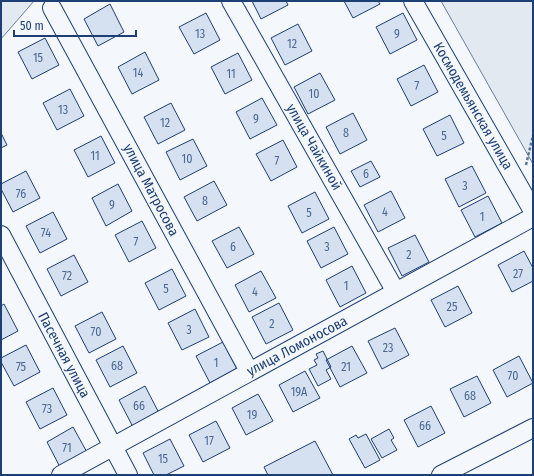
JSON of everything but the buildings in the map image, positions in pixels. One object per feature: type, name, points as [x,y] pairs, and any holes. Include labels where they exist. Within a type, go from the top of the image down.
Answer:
[{"type":"street","name":"улица Чайкиной","points":[[231,1],[396,292]]},
{"type":"street","name":"Космодемьянская улица","points":[[413,1],[533,211]]},
{"type":"street","name":"улица Матросова","points":[[52,8],[249,371]]},
{"type":"street","name":"улица Ломоносова","points":[[61,475],[533,217]]},
{"type":"street","name":"Пасечная улица","points":[[1,235],[128,475]]},
{"type":"street","points":[[440,475],[533,428]]},
{"type":"path","points":[[520,189],[533,135]]},
{"type":"shaded area","points":[[1,1],[34,1],[1,39]]},
{"type":"shaded area","points":[[441,1],[533,1],[533,164]]}]
